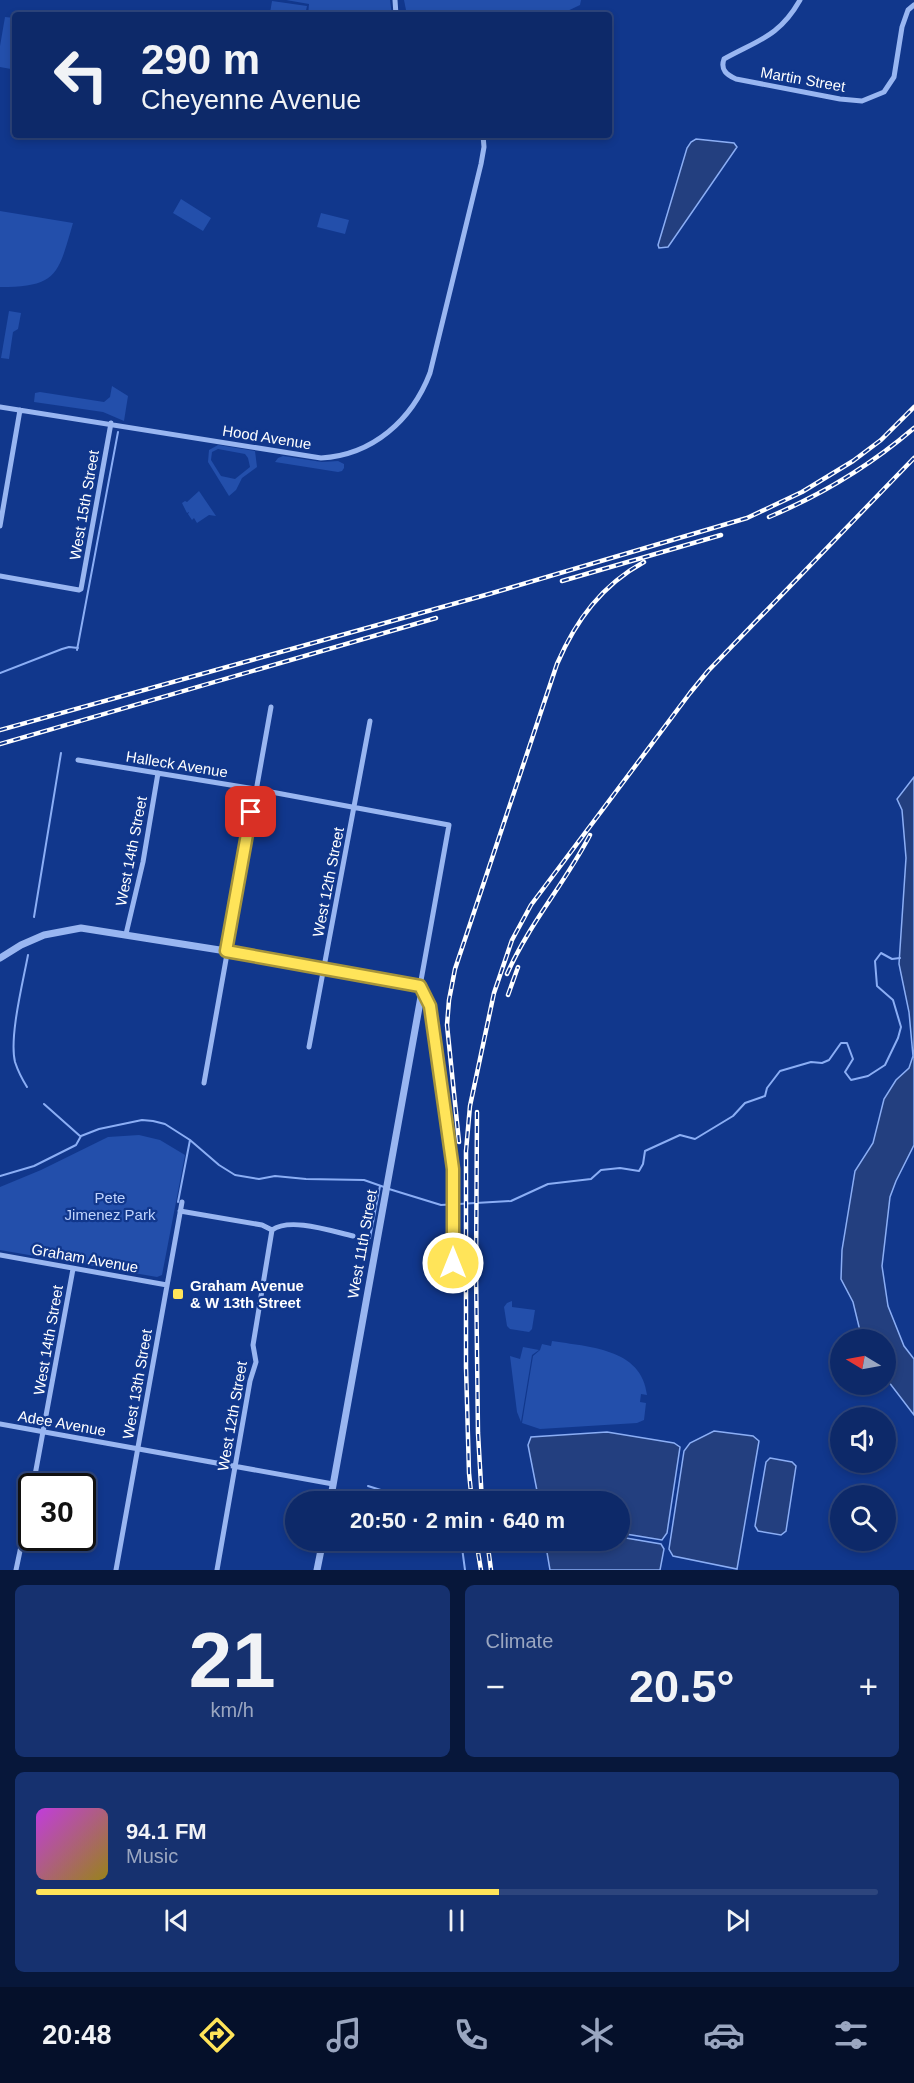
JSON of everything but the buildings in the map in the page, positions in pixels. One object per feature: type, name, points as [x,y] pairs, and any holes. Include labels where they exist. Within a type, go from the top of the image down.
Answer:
[{"type":"street","name":"Martin Street","points":[[801,0],[782,26],[767,38],[724,59],[722,67],[725,72],[736,80],[862,101],[884,92],[894,77],[902,27],[908,10],[914,5]]},
{"type":"street","name":"Hood Avenue","points":[[0,407],[321,458],[357,450],[379,440],[402,421],[414,405],[430,373],[481,164],[483,138]]},
{"type":"street","points":[[0,526],[20,410]]},
{"type":"street","name":"West 15th Street","points":[[0,576],[80,590],[111,423]]},
{"type":"street","points":[[204,1083],[270,707]]},
{"type":"street","name":"West 12th Street","points":[[309,1047],[370,721]]},
{"type":"street","name":"Halleck Avenue","points":[[78,760],[255,789],[449,825]]},
{"type":"street","name":"West 14th Street","points":[[126,934],[158,773]]},
{"type":"street","name":"West 11th Street","points":[[332,1491],[449,825]]},
{"type":"street","points":[[0,958],[44,935],[81,928],[226,951],[421,989],[430,1006],[453,1169],[453,1263]]},
{"type":"street","name":"West 13th Street","points":[[116,1570],[182,1202]]},
{"type":"street","points":[[180,1210],[262,1225],[272,1230],[291,1223],[353,1236]]},
{"type":"street","name":"West 12th Street","points":[[217,1570],[250,1381],[256,1362],[254,1346],[272,1230]]},
{"type":"street","name":"Graham Avenue","points":[[0,1255],[167,1285]]},
{"type":"street","name":"West 14th Street","points":[[36,1473],[73,1269]]},
{"type":"street","name":"Adee Avenue","points":[[0,1424],[333,1484]]},
{"type":"street","points":[[16,1570],[20,1551]]},
{"type":"street","points":[[318,1570],[321,1551]]},
{"type":"green space","points":[[286,0],[390,0],[392,12],[308,12],[309,4]]},
{"type":"green space","points":[[404,0],[581,0],[580,5],[565,12],[406,12]]},
{"type":"green space","points":[[272,1],[307,6],[306,12],[270,12]]},
{"type":"green space","points":[[5,17],[12,18],[11,69],[0,67],[0,46]]},
{"type":"green space","points":[[181,199],[211,218],[203,231],[173,213]]},
{"type":"green space","points":[[0,211],[73,223],[58,266],[44,280],[33,284],[0,287]]},
{"type":"green space","points":[[321,213],[349,220],[345,234],[317,227]]},
{"type":"green space","points":[[9,311],[21,313],[18,329],[13,332],[9,359],[1,358]]},
{"type":"green space","points":[[112,386],[128,396],[124,421],[103,412],[34,402],[35,393],[40,392],[104,402],[110,397]]},
{"type":"green space","points":[[218,445],[255,451],[257,467],[242,478],[236,490],[229,496],[208,462],[209,450]],"holes":[[[218,449],[245,454],[250,467],[235,479],[221,476],[211,460],[212,452]]]},
{"type":"green space","points":[[283,456],[322,462],[338,461],[344,464],[344,468],[338,472],[275,462]]},
{"type":"green space","points":[[199,491],[216,516],[209,515],[197,523],[194,518],[192,520],[182,503],[187,502]]},
{"type":"green space","name":"Pete Jimenez Park","points":[[139,1135],[160,1140],[185,1155],[162,1275],[157,1277],[0,1250],[0,1187],[108,1137]]},
{"type":"green space","points":[[512,1301],[512,1307],[535,1310],[532,1329],[529,1332],[510,1329],[507,1326],[504,1307]]},
{"type":"green space","points":[[552,1341],[597,1348],[624,1359],[635,1368],[643,1379],[647,1395],[641,1394],[640,1402],[646,1403],[644,1420],[637,1423],[540,1429],[522,1423],[533,1356],[540,1350],[542,1344],[551,1346]]},
{"type":"green space","points":[[523,1347],[539,1350],[532,1355],[521,1422],[517,1412],[510,1356],[520,1359]]},
{"type":"shaded area","points":[[696,139],[734,143],[737,147],[668,247],[659,248],[687,148]]},
{"type":"shaded area","points":[[914,777],[914,1145],[890,1197],[882,1266],[888,1306],[904,1346],[914,1359],[914,1415],[896,1391],[896,1329],[860,1329],[853,1302],[841,1279],[842,1250],[855,1171],[873,1143],[884,1099],[896,1080],[909,1068],[913,1056],[909,1012],[899,964],[906,858],[902,810],[897,799]]},
{"type":"shaded area","points":[[714,1431],[753,1436],[759,1441],[737,1569],[673,1556],[669,1549],[684,1451],[690,1443]]},
{"type":"shaded area","points":[[607,1432],[674,1443],[680,1447],[667,1533],[662,1540],[630,1535],[630,1491],[537,1491],[528,1445],[531,1437]]},
{"type":"shaded area","points":[[770,1458],[792,1462],[796,1466],[786,1531],[781,1535],[758,1531],[755,1526],[766,1462]]},
{"type":"shaded area","points":[[630,1539],[661,1544],[664,1549],[660,1570],[550,1570],[547,1551],[630,1551]]},
{"type":"waterway","points":[[77,650],[118,432]]},
{"type":"waterway","points":[[0,673],[62,649],[78,648]]},
{"type":"waterway","points":[[34,917],[61,753]]},
{"type":"waterway","points":[[389,1189],[441,1205],[511,1201],[548,1184],[591,1179],[601,1170],[620,1168],[639,1171],[643,1164],[645,1151],[680,1135],[695,1139],[733,1116],[745,1103],[765,1096],[767,1088],[780,1071],[811,1062],[822,1063],[829,1060],[841,1043],[847,1043],[853,1059],[845,1072],[851,1080],[868,1076],[885,1065],[901,1027],[893,1000],[877,986],[875,961],[881,953],[892,959],[900,958]]},
{"type":"waterway","points":[[27,1087],[15,1062],[14,1039],[17,1009],[28,955]]},
{"type":"waterway","points":[[44,1104],[80,1136]]},
{"type":"waterway","points":[[0,1176],[34,1166],[76,1145],[81,1136],[99,1129],[142,1120],[165,1124],[235,1175],[259,1179],[275,1176],[364,1180],[384,1187]]},
{"type":"waterway","points":[[178,1202],[190,1140]]},
{"type":"waterway","points":[[370,1238],[380,1186]]},
{"type":"waterway","points":[[368,1486],[384,1491]]},
{"type":"waterway","points":[[462,1551],[465,1570]]},
{"type":"railway","points":[[0,730],[489,594],[747,518],[802,492],[853,461],[881,440],[914,407]]},
{"type":"railway","points":[[769,517],[845,478],[914,428]]},
{"type":"railway","points":[[471,1491],[466,1367],[466,1151],[470,1106],[494,993],[512,940],[531,905],[708,671],[914,458]]},
{"type":"railway","points":[[562,581],[721,535]]},
{"type":"railway","points":[[459,1142],[447,1025],[455,969],[564,648],[582,618],[603,593],[615,581],[644,562]]},
{"type":"railway","points":[[0,744],[436,618]]},
{"type":"railway","points":[[507,974],[526,938],[590,835]]},
{"type":"railway","points":[[508,995],[518,967]]},
{"type":"railway","points":[[477,1112],[476,1272],[478,1433],[481,1491]]},
{"type":"railway","points":[[478,1551],[481,1570]]},
{"type":"railway","points":[[488,1551],[491,1570]]},
{"type":"place","name":"Graham Avenue & W 13th Street","points":[[178,1294]]},
{"type":"route","points":[[251,812],[226,951],[420,986],[430,1006],[453,1169],[453,1263]]}]
